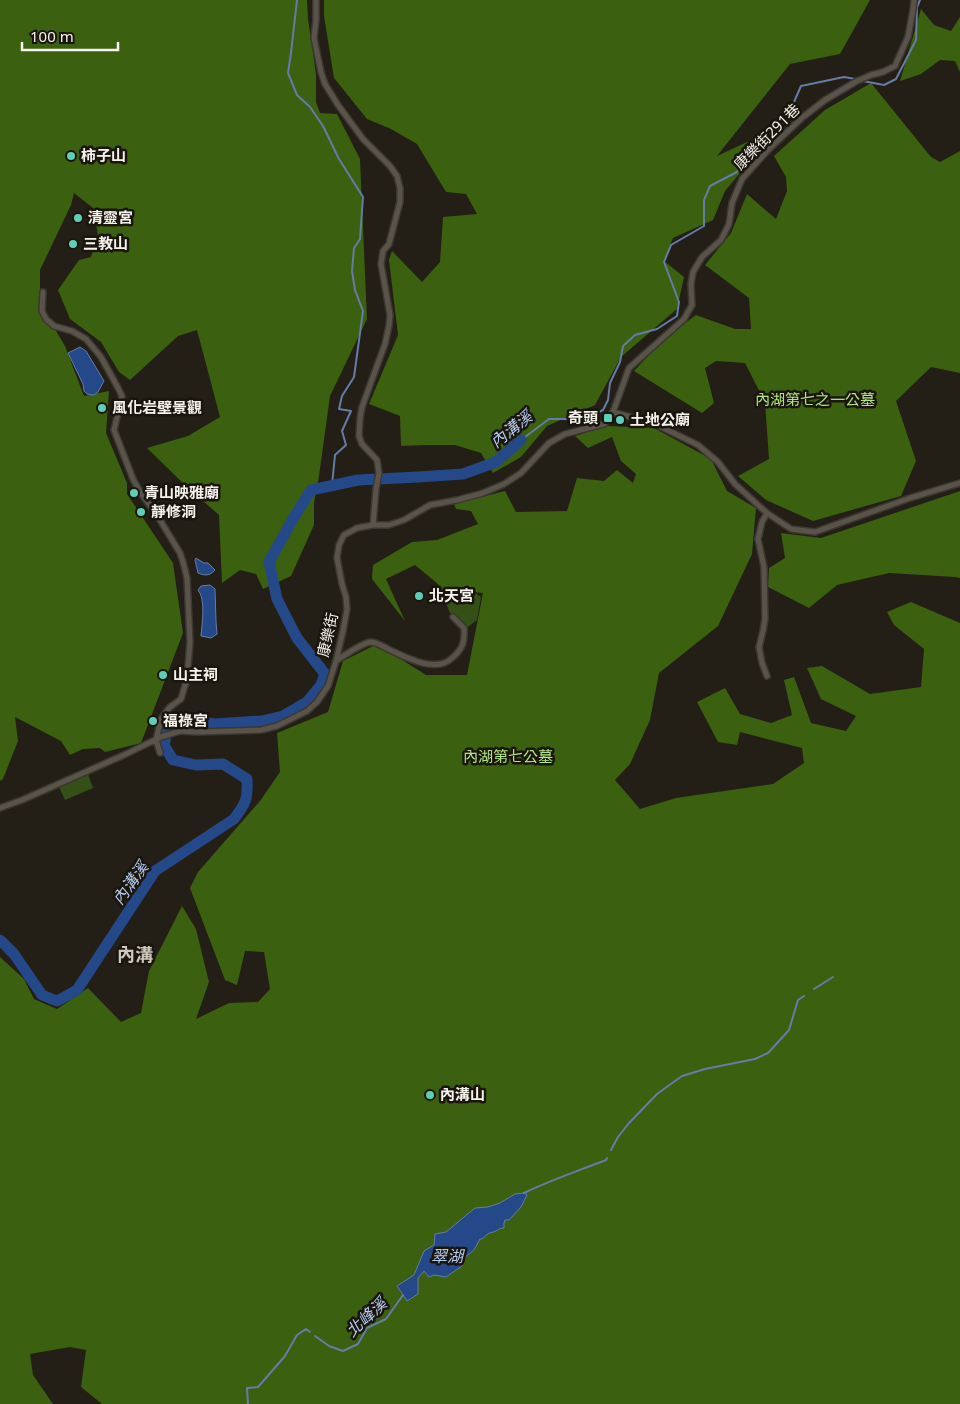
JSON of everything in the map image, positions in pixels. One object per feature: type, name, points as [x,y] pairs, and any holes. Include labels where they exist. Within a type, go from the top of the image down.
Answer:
[{"type":"street","points":[[316,0],[314,38],[325,84],[363,139],[390,166],[400,188],[400,202],[389,244],[383,251],[382,257],[382,274],[390,315],[389,326],[382,352],[362,407],[360,419],[359,436],[362,444],[377,460],[380,473],[376,489],[373,525]]},
{"type":"street","name":"康樂街291巷","points":[[613,412],[629,368],[684,319],[692,305],[691,284],[693,272],[702,257],[721,240],[729,224],[732,203],[742,179],[803,116],[824,100],[857,81],[895,66],[908,37],[914,0]]},
{"type":"street","points":[[43,292],[42,311],[46,319],[54,326],[72,331],[86,339],[101,357],[117,386],[122,396],[114,430],[133,479],[180,553],[183,562],[187,578],[190,642],[187,679],[181,699],[170,706],[161,719],[160,753]]},
{"type":"street","points":[[613,412],[655,424],[698,445],[718,462],[736,484],[767,513],[791,529],[815,532],[960,482]]},
{"type":"street","name":"康樂街","points":[[159,738],[180,731],[261,730],[290,721],[308,711],[328,686],[336,661],[347,609],[337,558],[339,545],[344,535],[357,528],[389,525],[404,520],[430,505],[458,500],[504,484],[521,473],[549,443],[565,434],[604,424],[613,412]]},
{"type":"street","points":[[767,513],[762,522],[758,539],[764,567],[765,610],[764,631],[759,647],[762,664],[767,676]]},
{"type":"street","points":[[336,661],[368,642],[376,643],[420,662],[439,666],[448,663],[457,654],[465,640],[464,628],[452,617]]},
{"type":"street","points":[[0,808],[22,800],[159,738]]},
{"type":"green space","points":[[0,0],[307,0],[316,74],[316,102],[320,113],[337,114],[360,159],[367,319],[330,396],[314,503],[314,525],[291,576],[263,589],[256,574],[240,570],[222,583],[219,515],[147,448],[188,436],[220,417],[197,330],[178,336],[130,380],[119,372],[101,342],[70,319],[58,290],[79,260],[91,257],[98,235],[93,208],[74,193],[71,205],[40,270],[40,304],[65,346],[84,396],[109,391],[106,433],[127,483],[127,494],[173,563],[183,633],[141,743],[105,752],[100,748],[83,749],[70,755],[61,741],[15,717],[18,741],[3,779],[0,781]]},
{"type":"green space","points":[[324,0],[870,0],[840,54],[790,64],[717,156],[760,136],[766,142],[725,191],[713,220],[673,238],[664,261],[684,277],[677,309],[621,357],[595,405],[547,426],[521,457],[493,473],[481,453],[455,445],[401,446],[400,416],[369,404],[398,335],[389,260],[392,251],[422,282],[440,262],[443,217],[477,214],[466,194],[446,192],[417,144],[391,129],[367,119],[334,78],[324,16]]},
{"type":"green space","points":[[921,9],[934,25],[951,31],[960,17],[960,72],[955,61],[940,60],[921,74],[900,81]]},
{"type":"green space","name":"內湖第七之一公墓","points":[[871,83],[931,157],[940,162],[960,151],[960,373],[931,367],[896,401],[916,461],[901,496],[813,521],[766,500],[738,476],[769,459],[765,402],[745,363],[716,361],[705,368],[714,403],[702,413],[634,371],[666,337],[696,315],[735,329],[751,329],[749,298],[705,265],[731,233],[747,194],[776,219],[787,191],[786,177],[774,156],[825,110]]},
{"type":"green space","name":"內湖第七公墓","points":[[606,426],[654,428],[711,459],[727,491],[756,508],[752,554],[718,626],[659,673],[650,720],[630,764],[615,780],[640,809],[676,798],[773,784],[804,763],[802,748],[740,732],[737,745],[718,742],[697,702],[725,688],[740,714],[771,723],[792,715],[784,680],[794,677],[811,723],[846,731],[856,716],[821,699],[807,668],[822,666],[870,694],[921,687],[924,649],[894,625],[887,612],[911,602],[960,623],[960,1404],[102,1404],[81,1387],[86,1350],[70,1347],[30,1354],[33,1375],[53,1404],[0,1404],[0,957],[24,979],[34,999],[57,1009],[88,988],[121,1022],[141,1013],[149,971],[182,906],[196,929],[209,982],[196,1019],[229,1003],[258,1002],[270,989],[264,952],[245,951],[237,985],[225,980],[190,888],[198,872],[260,801],[280,772],[277,733],[328,712],[343,661],[377,644],[426,675],[467,675],[483,593],[444,589],[415,565],[386,579],[405,621],[372,579],[373,565],[412,542],[437,540],[478,524],[471,511],[456,509],[454,504],[505,491],[516,512],[567,511],[577,478],[604,481],[617,470],[633,483],[636,474],[621,461],[612,437],[588,448],[575,436]]},
{"type":"green space","points":[[960,491],[960,578],[889,573],[837,585],[809,608],[768,587],[769,568],[785,558],[781,533],[821,538]]},
{"type":"green space","points":[[429,563],[481,597],[477,620],[468,627],[459,618],[450,613]]},
{"type":"green space","points":[[88,774],[93,788],[65,800],[59,787]]},
{"type":"water","points":[[80,347],[86,351],[104,381],[98,392],[94,395],[87,394],[84,391],[83,384],[68,353]]},
{"type":"water","points":[[196,558],[204,563],[208,563],[215,570],[207,575],[198,573]]},
{"type":"water","points":[[210,585],[215,589],[217,634],[211,638],[201,636],[203,605],[198,590],[201,586]]},
{"type":"water","name":"翠湖","points":[[524,1193],[527,1195],[521,1207],[509,1220],[505,1220],[504,1228],[489,1233],[480,1239],[474,1250],[464,1258],[462,1266],[446,1277],[434,1275],[429,1277],[424,1271],[418,1278],[418,1294],[407,1301],[397,1286],[414,1275],[424,1251],[434,1245],[435,1234],[446,1232],[475,1208],[488,1207],[500,1203],[515,1194]]},
{"type":"waterway","points":[[297,0],[288,73],[297,95],[310,107],[323,126],[339,159],[363,197],[360,239],[354,248],[352,271],[355,290],[363,311],[354,377],[342,396],[339,409],[351,411],[342,431],[346,445],[335,455],[332,485]]},
{"type":"waterway","name":"內溝溪","points":[[863,81],[884,85],[896,79],[916,40],[917,7],[920,0]]},
{"type":"waterway","name":"內溝溪","points":[[521,440],[549,419],[585,419],[603,410],[608,400],[610,383],[620,362],[623,346],[635,335],[657,329],[677,316],[679,302],[664,262],[671,245],[704,226],[704,200],[710,186],[737,172],[752,150],[771,138],[787,118],[801,86],[844,77],[855,79]]},
{"type":"waterway","name":"內溝溪","points":[[165,742],[166,728],[170,720],[186,717],[214,724],[262,721],[283,716],[307,702],[321,685],[325,674],[297,638],[277,599],[269,562],[311,490],[358,480],[463,474],[496,462],[521,440]]},
{"type":"waterway","name":"內溝溪","points":[[0,940],[14,954],[42,995],[57,1001],[77,990],[155,871],[234,819],[245,800],[247,779],[223,764],[196,765],[173,760],[165,747]]},
{"type":"waterway","points":[[814,989],[833,977]]},
{"type":"waterway","points":[[611,1150],[629,1123],[657,1094],[682,1076],[705,1069],[755,1059],[768,1053],[789,1030],[798,1000],[804,996]]},
{"type":"waterway","points":[[524,1193],[607,1158]]},
{"type":"waterway","name":"北峰溪","points":[[315,1336],[329,1346],[343,1351],[358,1344],[367,1328],[386,1319],[403,1295]]},
{"type":"waterway","name":"北峰溪","points":[[248,1404],[247,1388],[258,1387],[285,1356],[297,1335],[306,1329],[310,1332]]},
{"type":"place","name":"柿子山","points":[[71,156]]},
{"type":"place","name":"清靈宮","points":[[78,218]]},
{"type":"place","name":"三教山","points":[[73,244]]},
{"type":"place","name":"風化岩壁景觀","points":[[102,408]]},
{"type":"place","name":"奇頭","points":[[608,418]]},
{"type":"place","name":"土地公廟","points":[[620,420]]},
{"type":"place","name":"青山映雅廟","points":[[134,493]]},
{"type":"place","name":"靜修洞","points":[[141,512]]},
{"type":"place","name":"北天宮","points":[[419,596]]},
{"type":"place","name":"山主祠","points":[[163,675]]},
{"type":"place","name":"福祿宮","points":[[153,721]]},
{"type":"place","name":"內溝山","points":[[430,1095]]},
{"type":"district","name":"內溝","points":[[135,955]]}]
